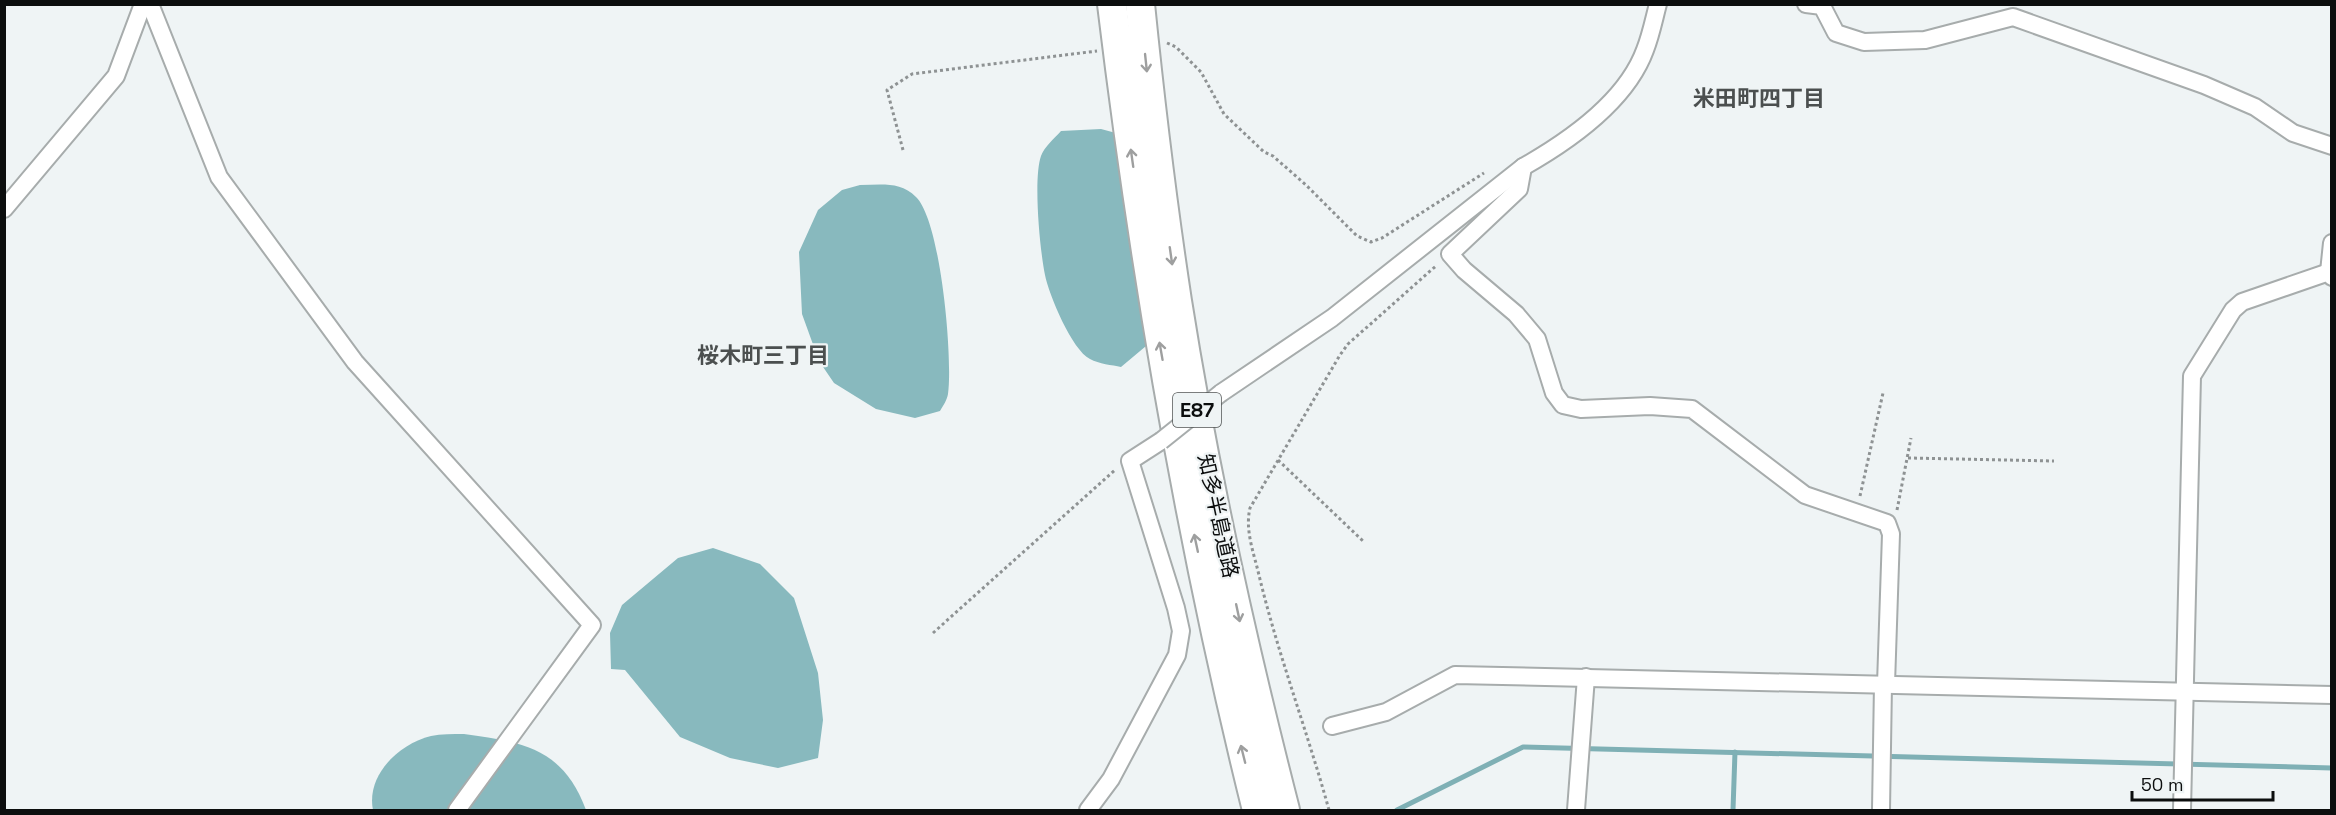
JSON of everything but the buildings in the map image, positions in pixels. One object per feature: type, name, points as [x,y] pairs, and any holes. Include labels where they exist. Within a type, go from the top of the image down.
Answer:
[{"type":"highway","name":"知多半島道路","points":[[1112,4],[1150,281],[1185,492],[1230,702],[1257,810]]},
{"type":"highway","name":"知多半島道路","points":[[1140,4],[1151,106],[1186,348],[1211,488],[1248,661],[1285,810]]},
{"type":"street","points":[[4,209],[116,76],[143,4]]},
{"type":"street","points":[[150,4],[159,34],[219,177],[356,362],[592,625],[457,810]]},
{"type":"street","points":[[1088,810],[1111,779],[1177,655],[1180,642],[1176,608],[1130,461],[1161,441],[1221,393],[1332,318],[1523,167],[1552,150],[1600,112],[1630,77],[1645,51],[1658,4]]},
{"type":"street","points":[[1806,4],[1822,6],[1836,33],[1864,42],[1925,40],[2013,18],[2204,85],[2255,107],[2293,133],[2331,146]]},
{"type":"street","points":[[1523,167],[1519,189],[1450,254],[1516,314],[1537,339],[1554,393],[1563,405],[1581,409],[1650,406],[1692,409],[1805,495],[1887,523],[1891,534],[1881,810]]},
{"type":"street","points":[[2182,810],[2192,376],[2233,309],[2241,302],[2330,274],[2331,243]]},
{"type":"street","points":[[1332,726],[1386,712],[1455,675],[2331,695]]},
{"type":"street","points":[[1576,810],[1586,677]]},
{"type":"path","points":[[1158,44],[1171,44],[1176,47],[1201,72],[1224,114],[1264,152],[1273,156],[1306,185],[1357,236],[1371,242],[1382,238],[1487,171]]},
{"type":"path","points":[[903,150],[887,90],[912,74],[1101,51]]},
{"type":"path","points":[[1329,810],[1269,618],[1248,526],[1250,508],[1330,369],[1348,344],[1450,254]]},
{"type":"path","points":[[1856,512],[1883,393]]},
{"type":"path","points":[[1887,523],[1897,510],[1911,438]]},
{"type":"path","points":[[1908,458],[2054,461]]},
{"type":"path","points":[[1278,460],[1362,541]]},
{"type":"path","points":[[933,633],[1116,469],[1130,461]]},
{"type":"shaded area","points":[[1101,129],[1164,146],[1152,341],[1121,367],[1090,359],[1083,354],[1069,334],[1047,284],[1039,233],[1037,197],[1042,153],[1061,131]]},
{"type":"shaded area","points":[[860,185],[890,185],[903,188],[916,197],[925,211],[938,261],[947,323],[948,394],[940,411],[915,418],[876,409],[834,383],[819,361],[802,314],[799,252],[818,210],[842,190]]},
{"type":"shaded area","points":[[713,548],[760,564],[794,598],[818,673],[823,720],[818,758],[778,768],[730,758],[680,737],[625,670],[611,669],[610,633],[622,605],[678,558]]},
{"type":"shaded area","points":[[464,734],[522,745],[553,761],[566,773],[577,789],[586,810],[373,810],[374,785],[387,763],[396,754],[407,746],[431,736]]},
{"type":"waterway","points":[[1397,810],[1523,747],[2332,768]]},
{"type":"waterway","points":[[1733,810],[1735,752]]},
{"type":"district","name":"米田町四丁目","points":[[1759,98]]},
{"type":"district","name":"桜木町三丁目","points":[[763,355]]}]
